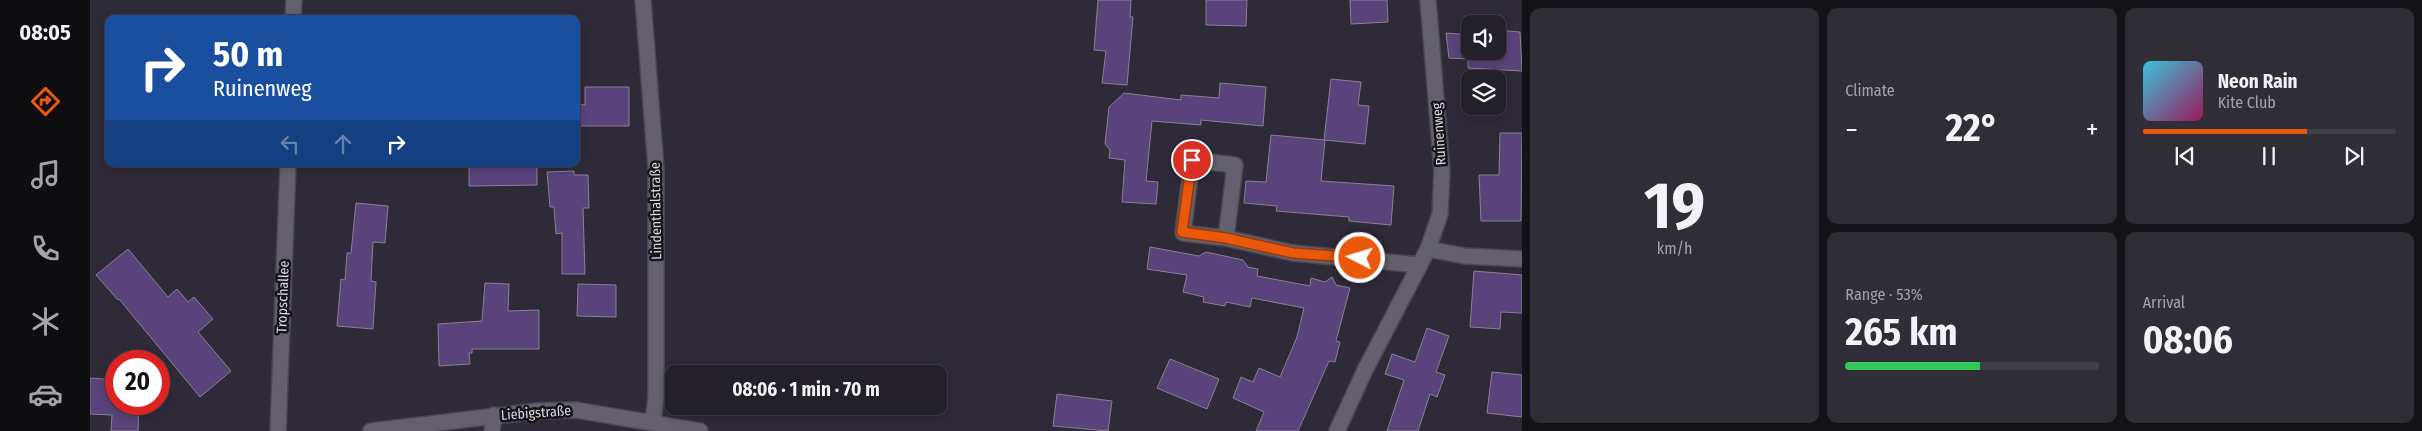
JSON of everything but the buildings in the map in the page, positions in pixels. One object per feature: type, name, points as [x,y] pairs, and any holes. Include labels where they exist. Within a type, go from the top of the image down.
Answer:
[{"type":"street","points":[[294,0],[294,15]]},
{"type":"street","name":"Lindenthalstraße","points":[[643,0],[656,169],[656,396],[653,423]]},
{"type":"street","name":"Ruinenweg","points":[[1337,431],[1365,370],[1428,249],[1440,214],[1442,172],[1428,0]]},
{"type":"street","points":[[1226,238],[1235,165],[1192,160],[1182,232],[1226,238],[1293,253],[1420,265]]},
{"type":"street","name":"Tropschallee","points":[[278,431],[288,167]]},
{"type":"street","points":[[1428,249],[1465,256],[1522,259]]},
{"type":"street","name":"Liebigstraße","points":[[371,431],[537,410],[576,410],[700,431]]},
{"type":"street","points":[[492,431],[494,415]]},
{"type":"route","points":[[1192,160],[1182,232],[1226,238],[1293,253],[1360,258]]}]
